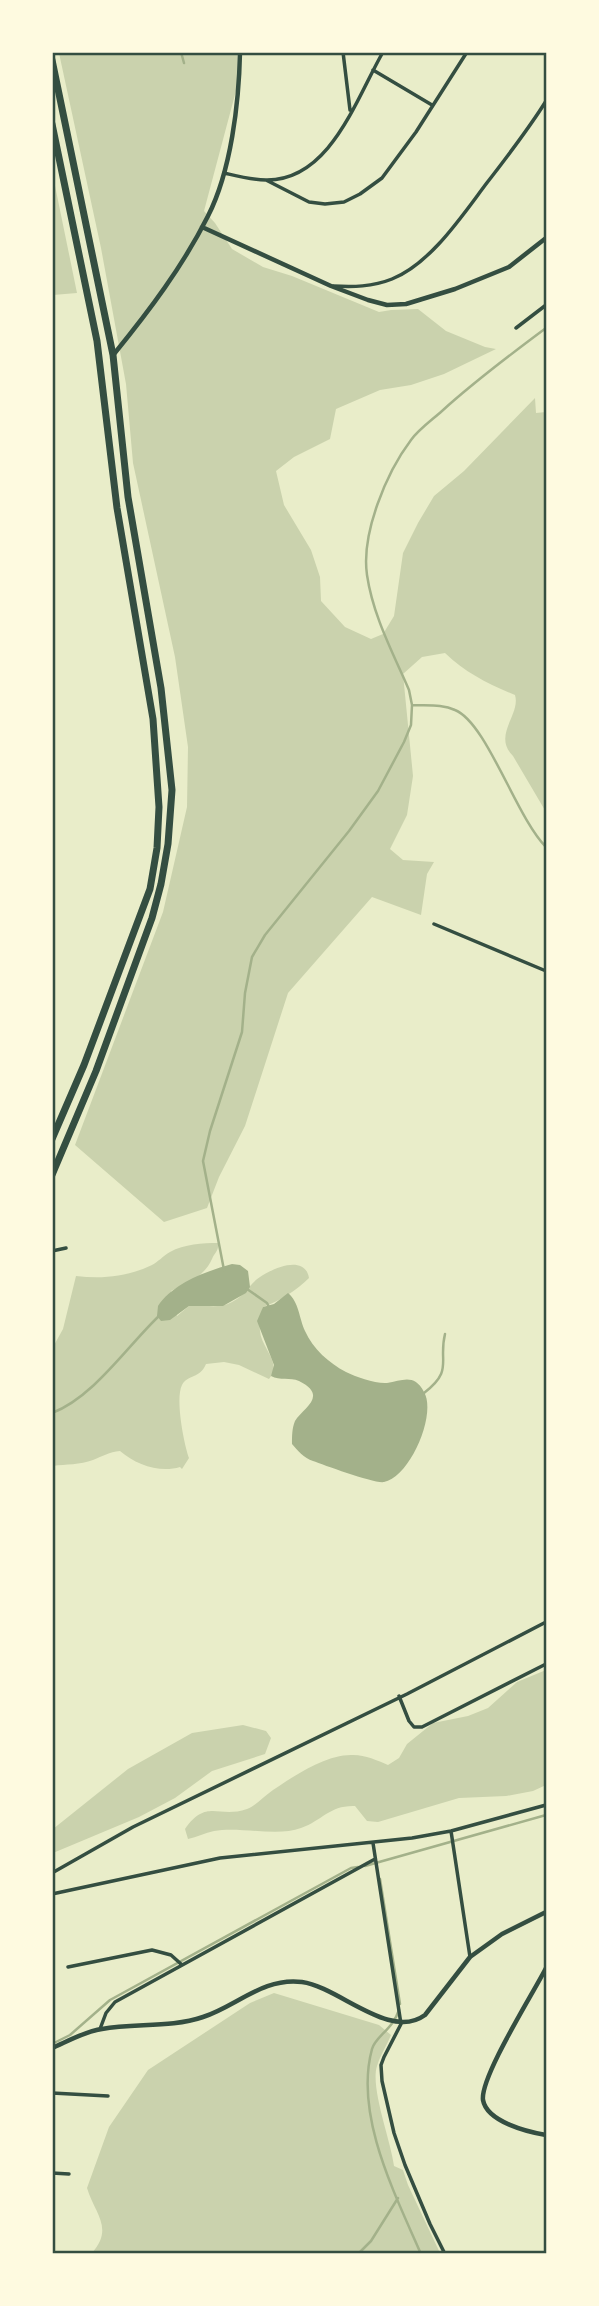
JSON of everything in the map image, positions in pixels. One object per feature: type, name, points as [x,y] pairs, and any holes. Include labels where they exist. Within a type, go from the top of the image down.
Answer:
[{"type":"highway","points":[[52,60],[113,355],[128,497],[161,688],[170,768],[171,816],[162,884],[152,918],[96,1071],[52,1175]]},
{"type":"highway","points":[[52,124],[97,341],[117,508],[153,719],[159,807],[157,848],[150,889],[84,1065],[52,1139]]},
{"type":"street","points":[[113,355],[158,298],[213,206],[224,173],[240,79],[240,52]]},
{"type":"street","points":[[343,52],[350,112]]},
{"type":"street","points":[[265,180],[299,174],[313,165],[340,131],[383,52]]},
{"type":"street","points":[[224,173],[265,180],[309,202],[325,205],[344,202],[382,178],[416,132],[467,52]]},
{"type":"street","points":[[373,70],[432,105]]},
{"type":"street","points":[[331,286],[356,287],[376,284],[393,279],[421,260],[454,227],[525,135],[547,101]]},
{"type":"street","points":[[202,227],[331,286],[387,304],[405,304],[455,289],[509,267],[546,239]]},
{"type":"street","points":[[516,328],[547,305]]},
{"type":"street","points":[[434,924],[547,971]]},
{"type":"street","points":[[52,1251],[66,1248]]},
{"type":"street","points":[[52,1872],[133,1826],[407,1694],[547,1622]]},
{"type":"street","points":[[399,1696],[409,1721],[414,1727],[422,1727],[547,1664]]},
{"type":"street","points":[[52,1894],[220,1858],[373,1843],[451,1831],[547,1805]]},
{"type":"street","points":[[451,1831],[470,1957]]},
{"type":"street","points":[[373,1843],[401,2024],[381,2065],[382,2081],[394,2133],[405,2165],[445,2253]]},
{"type":"street","points":[[100,2029],[106,2013],[115,2002],[375,1859]]},
{"type":"street","points":[[52,2048],[100,2029],[200,2019],[270,1985],[292,1982],[315,1985],[366,2011],[401,2024],[416,2022],[425,2015],[470,1957],[502,1934],[547,1912]]},
{"type":"street","points":[[68,1967],[152,1950],[171,1955],[181,1964]]},
{"type":"street","points":[[547,1968],[489,2074],[483,2100],[489,2112],[503,2121],[547,2135]]},
{"type":"street","points":[[52,2093],[108,2096]]},
{"type":"street","points":[[52,2173],[69,2174]]},
{"type":"shaded area","points":[[59,53],[237,53],[237,87],[204,211],[232,249],[263,267],[379,312],[418,309],[446,331],[496,349],[444,374],[411,385],[380,390],[336,409],[330,439],[294,457],[276,471],[284,505],[311,550],[320,577],[321,601],[345,627],[371,639],[383,634],[394,616],[403,553],[434,496],[464,471],[535,398],[536,413],[546,412],[546,812],[507,748],[506,733],[516,703],[515,695],[478,677],[445,653],[422,657],[403,674],[413,776],[407,815],[390,849],[403,860],[434,862],[427,874],[421,915],[372,897],[288,993],[245,1126],[219,1177],[207,1208],[164,1222],[75,1145],[163,912],[187,807],[188,747],[175,657],[133,463],[126,384],[101,248]]},
{"type":"shaded area","points":[[52,171],[77,293],[52,295]]},
{"type":"shaded area","points":[[218,1243],[217,1250],[205,1270],[171,1291],[177,1316],[189,1306],[216,1306],[232,1302],[260,1277],[280,1267],[301,1266],[309,1278],[281,1299],[263,1307],[261,1337],[274,1367],[269,1379],[239,1365],[224,1362],[206,1364],[201,1372],[187,1379],[182,1385],[179,1400],[189,1458],[182,1469],[148,1466],[120,1451],[83,1463],[53,1466],[53,1347],[63,1329],[76,1276],[124,1275],[152,1265],[181,1247]]},
{"type":"shaded area","points":[[232,1264],[240,1265],[248,1271],[250,1287],[246,1293],[223,1306],[189,1306],[170,1320],[161,1321],[157,1316],[158,1306],[164,1298],[181,1284]]},
{"type":"shaded area","points":[[288,1293],[297,1306],[308,1338],[322,1355],[334,1364],[366,1380],[387,1383],[412,1380],[424,1392],[427,1415],[424,1429],[412,1457],[394,1478],[379,1482],[349,1474],[310,1460],[292,1444],[295,1421],[311,1402],[312,1392],[299,1381],[271,1376],[274,1365],[257,1321],[263,1307],[274,1304]]},
{"type":"shaded area","points":[[546,1670],[546,1785],[533,1791],[506,1796],[459,1798],[378,1822],[367,1821],[355,1806],[346,1806],[291,1831],[224,1830],[188,1839],[185,1829],[200,1814],[247,1809],[320,1762],[341,1756],[360,1755],[388,1765],[399,1758],[407,1744],[433,1723],[468,1716],[488,1708],[517,1682]]},
{"type":"shaded area","points":[[243,1725],[266,1731],[271,1738],[265,1754],[212,1771],[175,1798],[139,1817],[53,1853],[53,1829],[128,1769],[192,1733]]},
{"type":"shaded area","points":[[274,1993],[379,2025],[391,2035],[377,2066],[376,2087],[379,2101],[394,2166],[403,2170],[440,2253],[92,2253],[102,2236],[102,2228],[87,2188],[109,2127],[148,2070],[250,2003]]},
{"type":"waterway","points":[[181,52],[184,63]]},
{"type":"waterway","points":[[224,1270],[203,1161],[242,1032],[245,993],[252,957],[265,935],[378,791],[411,725],[412,705],[409,690],[379,620],[367,575],[368,541],[377,505],[393,469],[418,432],[480,378],[546,328]]},
{"type":"waterway","points":[[412,705],[450,708],[467,718],[490,751],[524,815],[546,847]]},
{"type":"waterway","points":[[247,1289],[267,1303],[270,1309]]},
{"type":"waterway","points":[[52,1413],[96,1383],[160,1315]]},
{"type":"waterway","points":[[424,1393],[442,1372],[445,1334]]},
{"type":"waterway","points":[[365,1866],[546,1815]]},
{"type":"waterway","points":[[52,2044],[70,2035],[110,2000],[351,1868],[358,1867]]},
{"type":"waterway","points":[[380,1879],[400,2004]]},
{"type":"waterway","points":[[399,2010],[372,2049],[368,2100],[380,2154],[421,2254]]},
{"type":"waterway","points":[[358,2254],[371,2241],[398,2198]]}]
